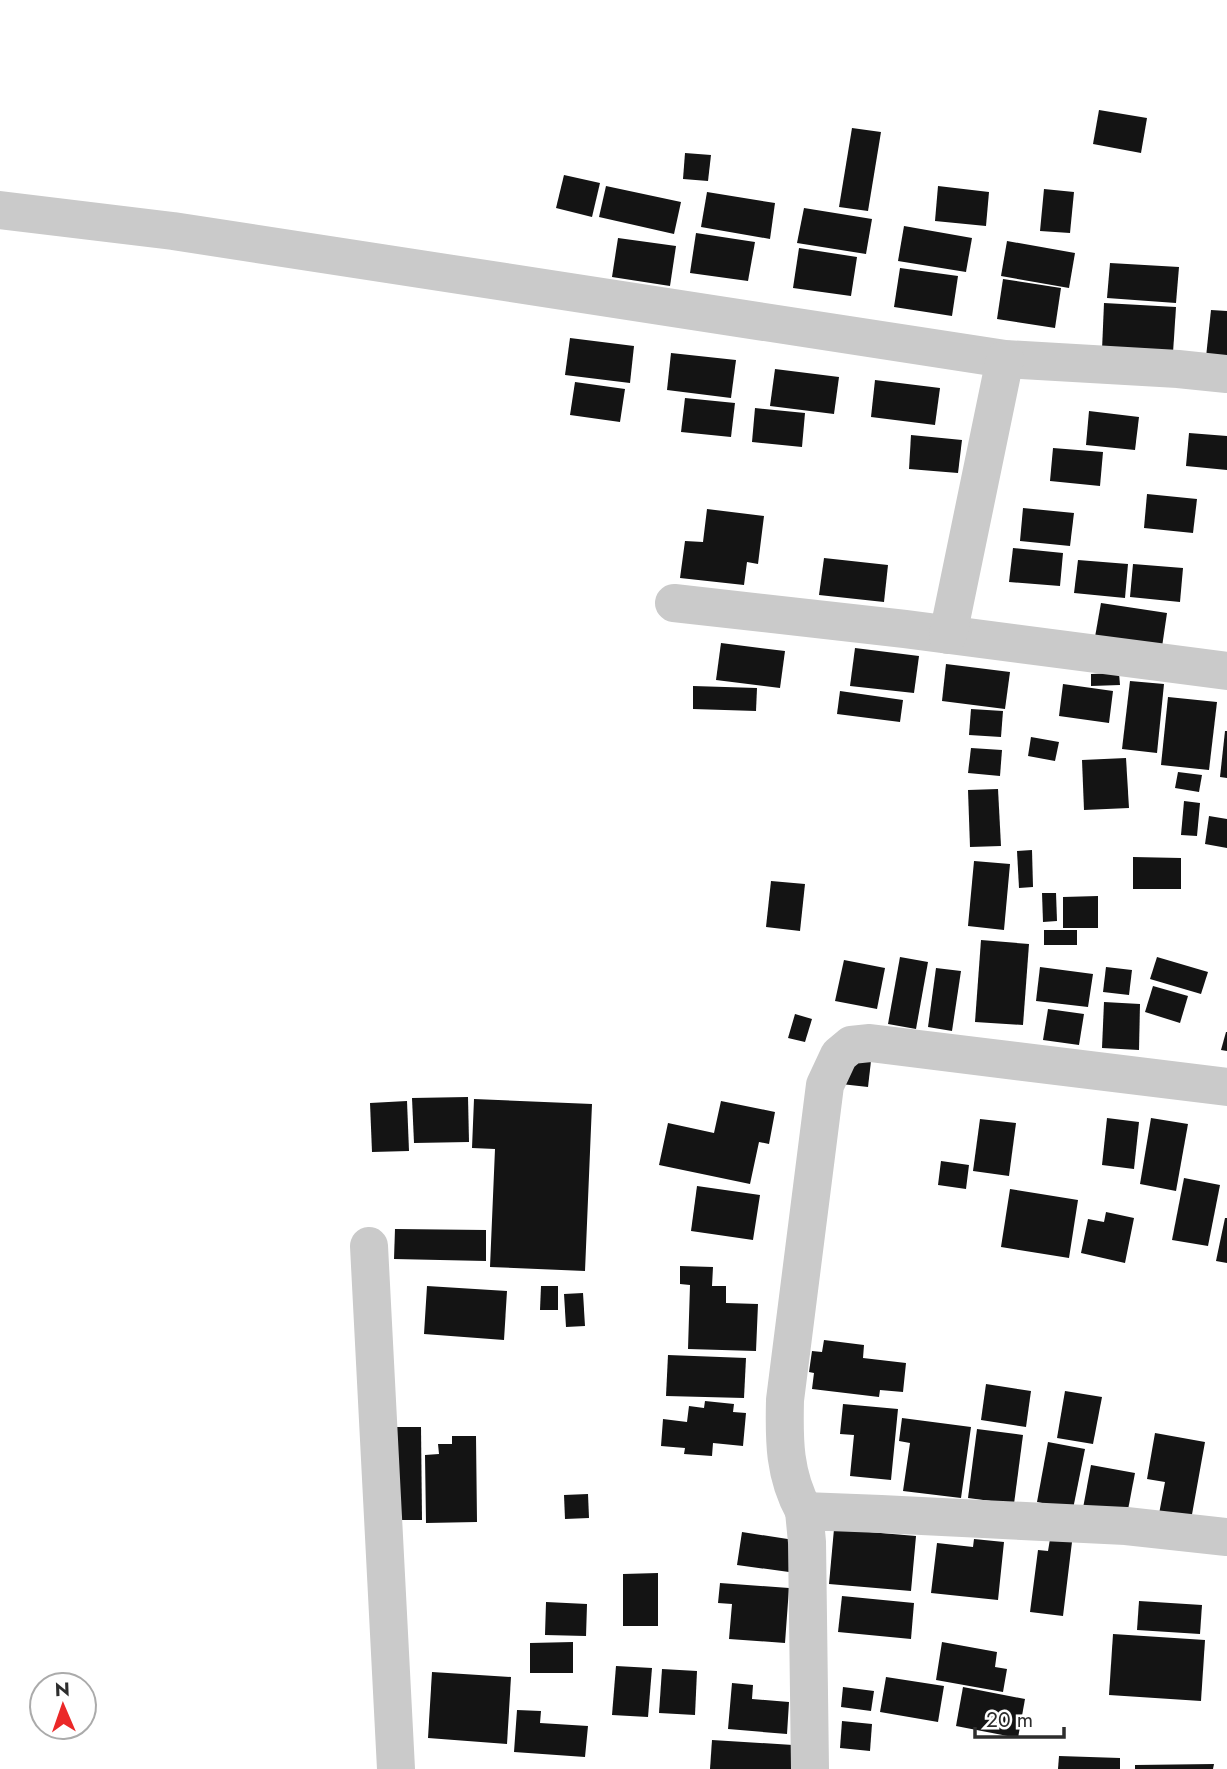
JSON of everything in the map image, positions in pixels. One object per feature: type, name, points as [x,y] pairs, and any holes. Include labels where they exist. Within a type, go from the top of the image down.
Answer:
[{"type":"street","points":[[0,210],[173,231],[1005,359],[1227,374]]},
{"type":"street","points":[[948,635],[1005,359]]},
{"type":"street","points":[[674,603],[1227,671]]},
{"type":"street","points":[[810,1769],[807,1542],[804,1511],[796,1496],[784,1445],[785,1400],[825,1085],[839,1055],[851,1045],[870,1043],[1227,1087]]},
{"type":"street","points":[[369,1246],[396,1769]]},
{"type":"street","points":[[804,1511],[1126,1526],[1227,1537]]},
{"type":"building","points":[[1099,110],[1147,118],[1141,153],[1093,144]]},
{"type":"building","points":[[852,128],[881,132],[868,211],[839,207]]},
{"type":"building","points":[[685,153],[711,155],[708,181],[683,179]]},
{"type":"building","points":[[564,175],[600,183],[592,217],[556,208]]},
{"type":"building","points":[[606,186],[681,202],[674,234],[599,217]]},
{"type":"building","points":[[938,186],[989,192],[986,226],[935,221]]},
{"type":"building","points":[[1044,189],[1074,192],[1070,233],[1040,231]]},
{"type":"building","points":[[707,192],[775,203],[770,239],[701,227]]},
{"type":"building","points":[[804,208],[872,219],[866,254],[797,243]]},
{"type":"building","points":[[904,226],[972,238],[966,272],[898,261]]},
{"type":"building","points":[[696,233],[755,242],[748,281],[690,273]]},
{"type":"building","points":[[618,238],[676,246],[670,286],[612,277]]},
{"type":"building","points":[[1007,241],[1075,253],[1069,288],[1001,276]]},
{"type":"building","points":[[799,248],[857,257],[851,296],[793,288]]},
{"type":"building","points":[[1110,263],[1179,267],[1176,303],[1107,298]]},
{"type":"building","points":[[900,268],[958,276],[952,316],[894,307]]},
{"type":"building","points":[[1003,279],[1061,288],[1055,328],[997,319]]},
{"type":"building","points":[[1104,303],[1176,307],[1173,353],[1102,350]]},
{"type":"building","points":[[1211,310],[1227,311],[1227,359],[1206,357]]},
{"type":"building","points":[[570,338],[634,346],[630,383],[565,375]]},
{"type":"building","points":[[671,353],[736,360],[731,398],[667,390]]},
{"type":"building","points":[[775,369],[839,377],[834,414],[770,406]]},
{"type":"building","points":[[875,380],[940,388],[935,425],[871,417]]},
{"type":"building","points":[[575,382],[625,389],[620,422],[570,415]]},
{"type":"building","points":[[685,398],[735,403],[731,437],[681,432]]},
{"type":"building","points":[[755,408],[805,413],[802,447],[752,442]]},
{"type":"building","points":[[1089,411],[1139,417],[1135,450],[1086,445]]},
{"type":"building","points":[[1189,433],[1227,436],[1227,470],[1186,466]]},
{"type":"building","points":[[911,435],[962,440],[958,473],[909,469]]},
{"type":"building","points":[[1053,448],[1103,452],[1100,486],[1050,481]]},
{"type":"building","points":[[1147,494],[1197,499],[1193,533],[1144,528]]},
{"type":"building","points":[[1023,508],[1074,513],[1070,546],[1020,541]]},
{"type":"building","points":[[707,509],[764,516],[758,564],[747,562],[744,585],[680,578],[685,541],[703,542]]},
{"type":"building","points":[[1013,548],[1063,553],[1060,586],[1009,582]]},
{"type":"building","points":[[824,558],[888,565],[884,602],[819,595]]},
{"type":"building","points":[[1078,560],[1128,564],[1125,598],[1074,593]]},
{"type":"building","points":[[1133,564],[1183,568],[1180,602],[1130,597]]},
{"type":"building","points":[[1101,603],[1167,613],[1162,647],[1095,637]]},
{"type":"building","points":[[721,643],[785,651],[780,688],[716,680]]},
{"type":"building","points":[[855,648],[919,656],[914,693],[850,686]]},
{"type":"building","points":[[946,664],[1010,672],[1005,709],[942,701]]},
{"type":"building","points":[[1119,673],[1120,685],[1091,686],[1091,674]]},
{"type":"building","points":[[1130,681],[1164,684],[1157,753],[1122,749]]},
{"type":"building","points":[[1063,684],[1113,691],[1109,723],[1059,716]]},
{"type":"building","points":[[693,686],[757,688],[756,711],[693,709]]},
{"type":"building","points":[[840,691],[903,700],[900,722],[837,714]]},
{"type":"building","points":[[1168,697],[1217,702],[1209,770],[1161,765]]},
{"type":"building","points":[[971,709],[1003,711],[1001,737],[969,735]]},
{"type":"building","points":[[1227,731],[1227,778],[1220,777]]},
{"type":"building","points":[[1031,737],[1059,742],[1055,761],[1028,756]]},
{"type":"building","points":[[971,748],[1002,750],[1000,776],[968,773]]},
{"type":"building","points":[[1126,758],[1129,808],[1084,810],[1082,760]]},
{"type":"building","points":[[1178,772],[1202,775],[1199,792],[1175,788]]},
{"type":"building","points":[[998,789],[1001,846],[970,847],[968,790]]},
{"type":"building","points":[[1184,801],[1200,803],[1197,836],[1181,835]]},
{"type":"building","points":[[1209,816],[1227,819],[1227,848],[1205,844]]},
{"type":"building","points":[[1032,850],[1033,887],[1019,888],[1017,851]]},
{"type":"building","points":[[1133,857],[1181,858],[1181,889],[1133,889]]},
{"type":"building","points":[[974,861],[1010,864],[1004,930],[968,926]]},
{"type":"building","points":[[771,881],[805,884],[800,931],[766,927]]},
{"type":"building","points":[[1042,893],[1056,893],[1057,921],[1043,922]]},
{"type":"building","points":[[1098,896],[1098,928],[1063,928],[1063,897]]},
{"type":"building","points":[[1044,930],[1077,930],[1077,945],[1044,945]]},
{"type":"building","points":[[981,940],[1029,944],[1023,1025],[975,1022]]},
{"type":"building","points":[[900,957],[928,962],[916,1029],[888,1024]]},
{"type":"building","points":[[1157,957],[1208,972],[1201,994],[1150,979]]},
{"type":"building","points":[[844,960],[885,968],[877,1009],[835,1001]]},
{"type":"building","points":[[1040,967],[1093,974],[1088,1007],[1036,1001]]},
{"type":"building","points":[[1106,967],[1132,970],[1129,995],[1103,992]]},
{"type":"building","points":[[936,968],[961,971],[952,1031],[928,1027]]},
{"type":"building","points":[[1153,986],[1188,996],[1180,1023],[1145,1012]]},
{"type":"building","points":[[1104,1002],[1140,1004],[1139,1050],[1102,1048]]},
{"type":"building","points":[[1048,1009],[1084,1014],[1079,1045],[1043,1040]]},
{"type":"building","points":[[795,1014],[812,1019],[805,1042],[788,1038]]},
{"type":"building","points":[[1227,1032],[1227,1051],[1221,1050]]},
{"type":"building","points":[[845,1058],[871,1061],[868,1087],[841,1084]]},
{"type":"building","points":[[468,1097],[469,1142],[414,1143],[412,1098]]},
{"type":"building","points":[[474,1099],[592,1104],[585,1271],[490,1267],[495,1149],[472,1148]]},
{"type":"building","points":[[407,1101],[409,1151],[372,1152],[370,1103]]},
{"type":"building","points":[[721,1101],[775,1112],[769,1144],[759,1142],[750,1184],[659,1165],[668,1123],[714,1133]]},
{"type":"building","points":[[1107,1118],[1139,1122],[1134,1169],[1102,1165]]},
{"type":"building","points":[[1151,1118],[1188,1124],[1176,1191],[1140,1184]]},
{"type":"building","points":[[980,1119],[1016,1123],[1009,1176],[973,1171]]},
{"type":"building","points":[[941,1161],[969,1165],[966,1189],[938,1185]]},
{"type":"building","points":[[1184,1178],[1220,1185],[1208,1246],[1172,1240]]},
{"type":"building","points":[[697,1186],[760,1195],[753,1240],[691,1231]]},
{"type":"building","points":[[1010,1189],[1078,1200],[1069,1258],[1001,1247]]},
{"type":"building","points":[[1106,1212],[1134,1218],[1125,1263],[1081,1253],[1088,1219],[1104,1222]]},
{"type":"building","points":[[1227,1218],[1227,1263],[1216,1261]]},
{"type":"building","points":[[395,1229],[486,1230],[486,1261],[394,1259]]},
{"type":"building","points":[[680,1266],[713,1267],[712,1286],[726,1286],[726,1303],[758,1304],[756,1351],[688,1349],[690,1285],[680,1284]]},
{"type":"building","points":[[427,1286],[507,1291],[504,1340],[424,1334]]},
{"type":"building","points":[[541,1286],[558,1286],[558,1310],[540,1310]]},
{"type":"building","points":[[583,1293],[585,1326],[566,1327],[564,1294]]},
{"type":"building","points":[[824,1340],[864,1345],[863,1358],[906,1363],[903,1392],[880,1390],[879,1397],[812,1389],[814,1373],[809,1372],[812,1351],[822,1352]]},
{"type":"building","points":[[668,1355],[746,1358],[744,1398],[666,1396]]},
{"type":"building","points":[[986,1384],[1031,1391],[1026,1427],[981,1420]]},
{"type":"building","points":[[1065,1391],[1102,1397],[1093,1444],[1057,1438]]},
{"type":"building","points":[[705,1401],[734,1404],[733,1412],[746,1413],[743,1446],[713,1443],[712,1456],[684,1454],[685,1448],[661,1446],[663,1419],[687,1422],[689,1406],[704,1408]]},
{"type":"building","points":[[843,1404],[898,1409],[891,1480],[850,1476],[854,1435],[840,1434]]},
{"type":"building","points":[[902,1418],[971,1427],[961,1498],[903,1491],[910,1443],[899,1441]]},
{"type":"building","points":[[387,1427],[421,1427],[422,1520],[387,1520]]},
{"type":"building","points":[[977,1429],[1023,1435],[1014,1504],[968,1498]]},
{"type":"building","points":[[1155,1433],[1205,1442],[1191,1520],[1159,1514],[1165,1482],[1147,1479]]},
{"type":"building","points":[[452,1436],[476,1436],[477,1522],[426,1523],[425,1455],[439,1454],[438,1444],[452,1444]]},
{"type":"building","points":[[1048,1442],[1085,1449],[1073,1509],[1037,1502]]},
{"type":"building","points":[[1091,1465],[1135,1473],[1127,1515],[1083,1508]]},
{"type":"building","points":[[588,1494],[589,1518],[565,1519],[564,1495]]},
{"type":"building","points":[[834,1529],[916,1536],[911,1591],[829,1584]]},
{"type":"building","points":[[742,1532],[794,1540],[789,1572],[737,1565]]},
{"type":"building","points":[[974,1539],[1004,1542],[998,1600],[931,1593],[937,1543],[973,1547]]},
{"type":"building","points":[[1050,1539],[1072,1542],[1063,1616],[1030,1612],[1038,1550],[1048,1551]]},
{"type":"building","points":[[658,1573],[658,1626],[623,1626],[623,1574]]},
{"type":"building","points":[[720,1583],[789,1588],[785,1643],[729,1639],[732,1604],[718,1603]]},
{"type":"building","points":[[842,1596],[914,1603],[911,1639],[838,1632]]},
{"type":"building","points":[[1139,1601],[1202,1605],[1200,1634],[1137,1630]]},
{"type":"building","points":[[546,1602],[587,1604],[586,1636],[545,1635]]},
{"type":"building","points":[[1113,1634],[1205,1640],[1201,1701],[1109,1695]]},
{"type":"building","points":[[573,1642],[573,1673],[530,1673],[530,1643]]},
{"type":"building","points":[[942,1642],[997,1652],[995,1667],[1007,1669],[1003,1692],[936,1680]]},
{"type":"building","points":[[616,1666],[652,1668],[648,1717],[612,1715]]},
{"type":"building","points":[[662,1669],[697,1671],[695,1715],[659,1713]]},
{"type":"building","points":[[432,1672],[511,1677],[507,1744],[428,1738]]},
{"type":"building","points":[[886,1677],[944,1686],[938,1722],[880,1712]]},
{"type":"building","points":[[732,1683],[753,1685],[752,1699],[789,1702],[787,1734],[728,1729]]},
{"type":"building","points":[[843,1687],[874,1691],[871,1711],[841,1707]]},
{"type":"building","points":[[963,1687],[1025,1699],[1018,1738],[956,1726]]},
{"type":"building","points":[[517,1710],[541,1711],[540,1723],[588,1726],[585,1757],[514,1752]]},
{"type":"building","points":[[842,1721],[872,1724],[870,1751],[840,1748]]},
{"type":"building","points":[[712,1740],[793,1745],[792,1769],[710,1769]]},
{"type":"building","points":[[1059,1756],[1120,1758],[1120,1769],[1058,1769]]},
{"type":"building","points":[[1214,1764],[1213,1769],[1135,1769],[1135,1765]]}]
